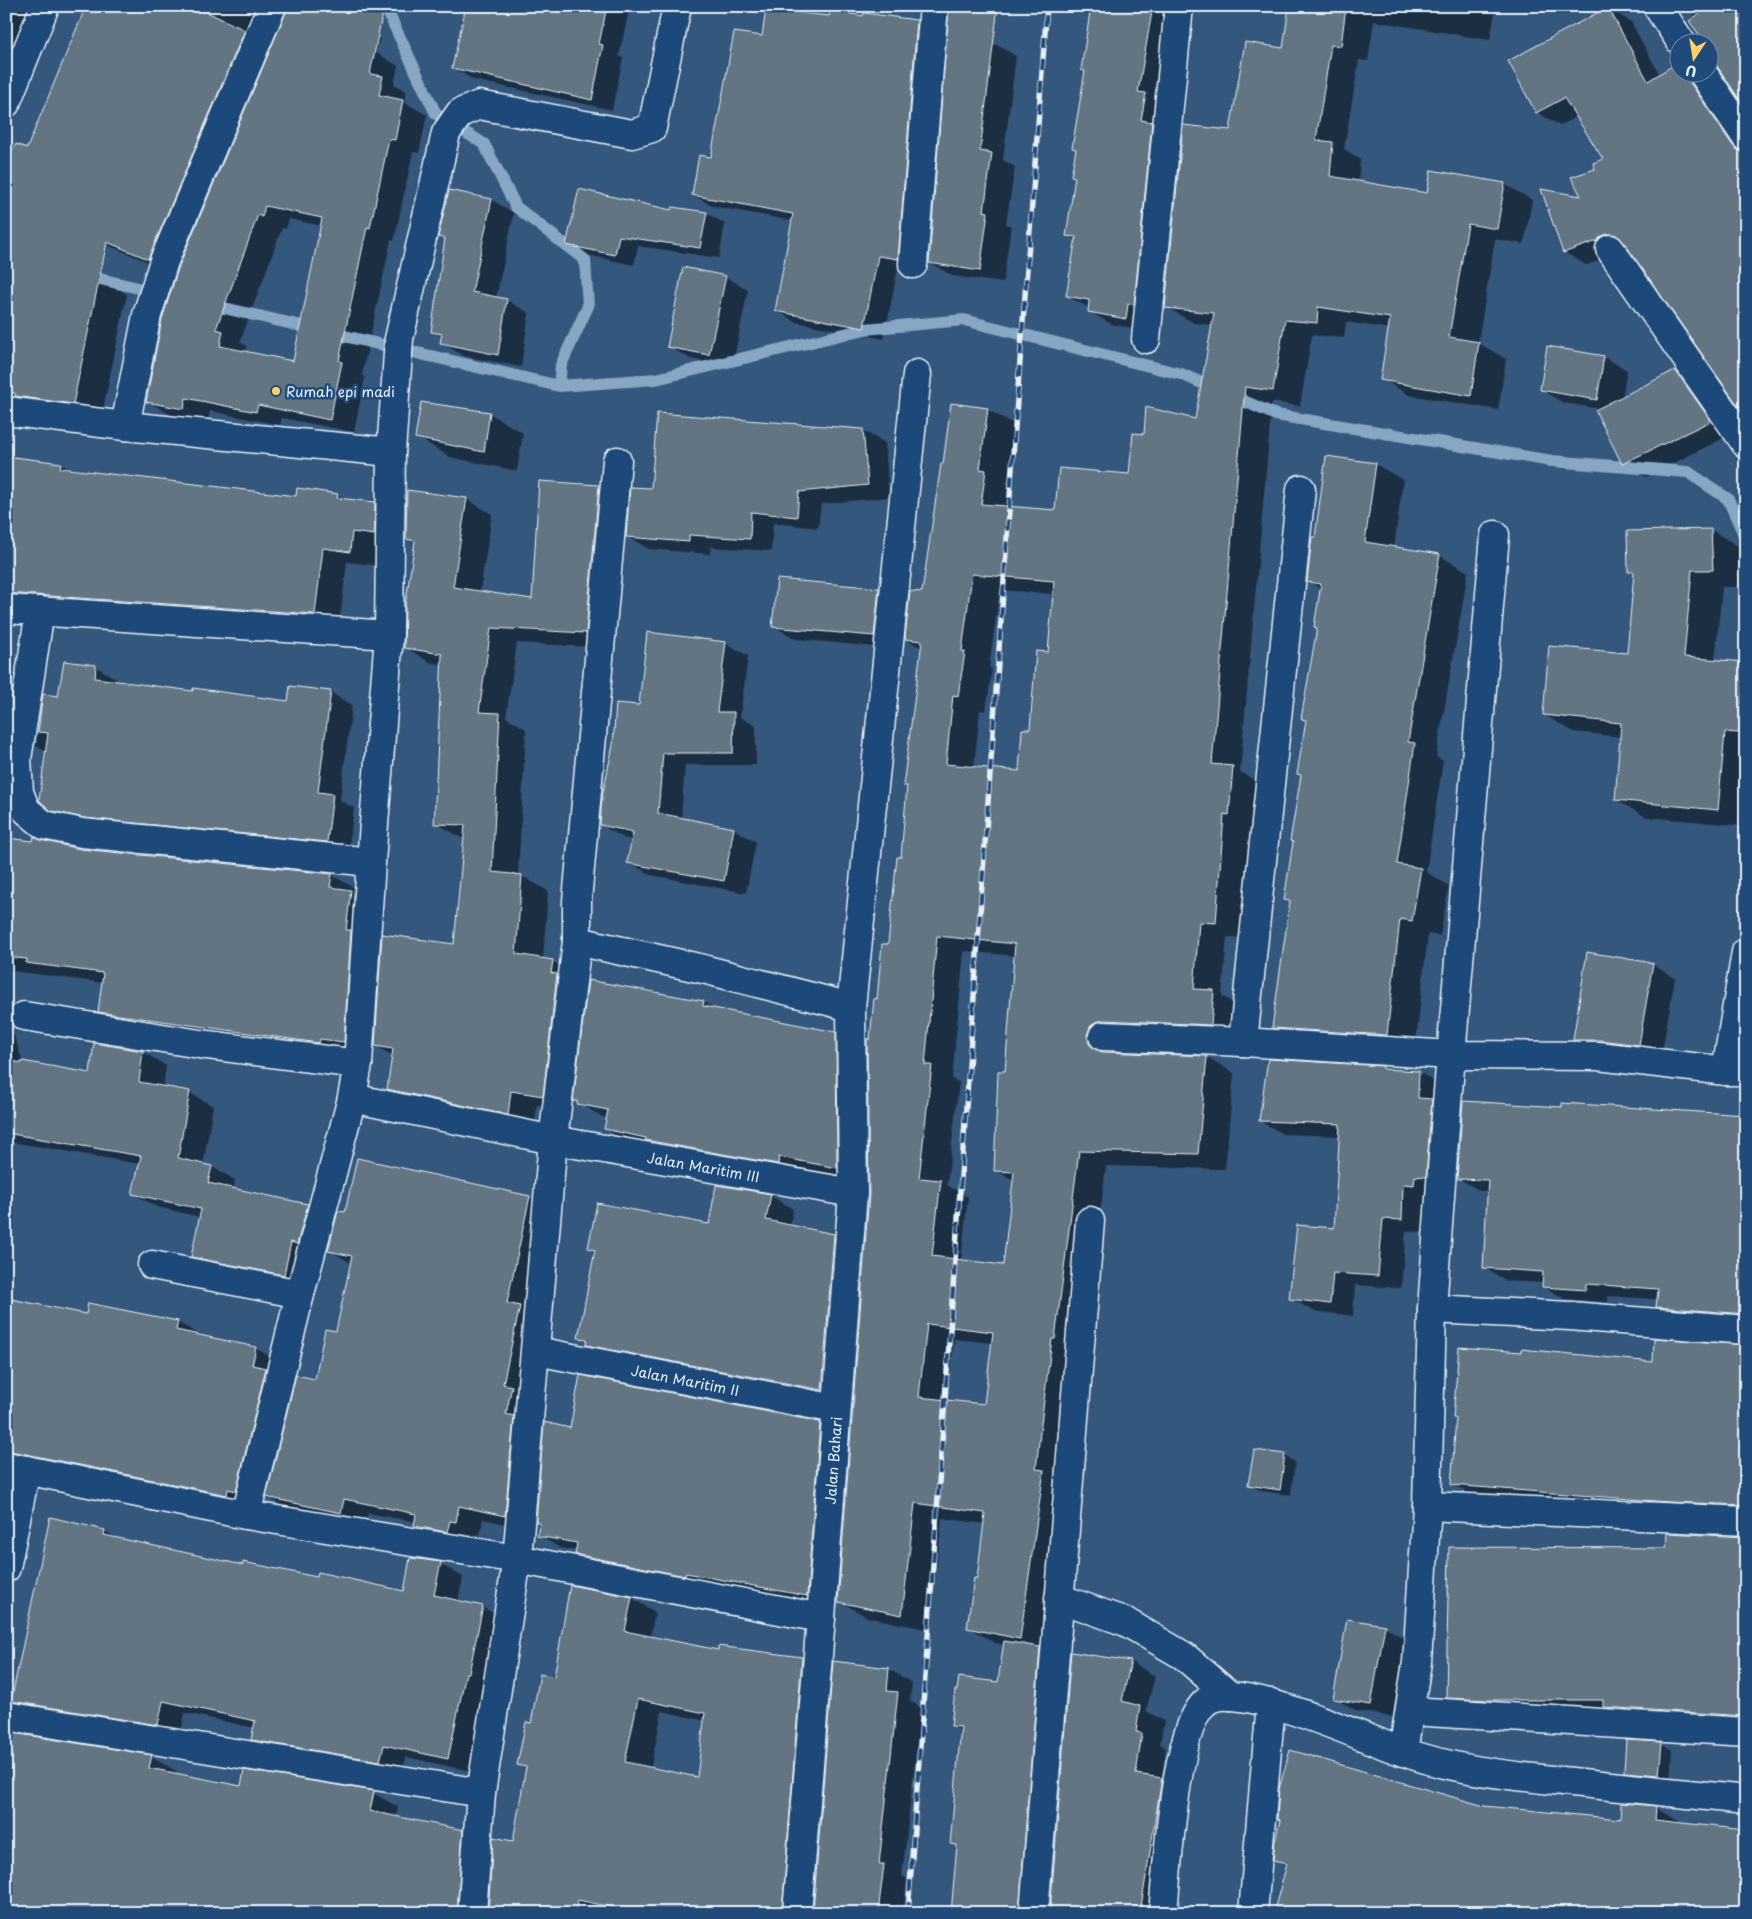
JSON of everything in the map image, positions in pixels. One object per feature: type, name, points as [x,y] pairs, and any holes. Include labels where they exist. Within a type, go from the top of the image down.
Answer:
[{"type":"street","points":[[6,103],[45,6]]},
{"type":"street","points":[[125,426],[147,315],[164,261],[272,6]]},
{"type":"street","points":[[246,1515],[300,1294],[352,1098],[358,1064],[371,862],[389,635],[391,452],[399,339],[453,123],[479,105],[632,134],[652,128],[677,6]]},
{"type":"street","points":[[913,264],[934,6]]},
{"type":"street","points":[[1146,339],[1179,6]]},
{"type":"street","points":[[1657,6],[1675,32]]},
{"type":"street","points":[[1709,82],[1746,137]]},
{"type":"street","points":[[1610,249],[1746,444]]},
{"type":"street","name":"Jalan Bahari","points":[[797,1913],[853,1193],[851,1007],[917,374]]},
{"type":"street","points":[[6,411],[125,426],[391,452]]},
{"type":"street","points":[[472,1913],[481,1793],[517,1559],[553,1140],[577,941],[577,901],[617,461]]},
{"type":"street","points":[[1243,1042],[1301,489]]},
{"type":"street","points":[[1403,1752],[1411,1711],[1417,1662],[1427,1506],[1432,1309],[1451,1055],[1495,535]]},
{"type":"street","points":[[6,609],[389,635]]},
{"type":"street","points":[[40,611],[17,759],[19,792],[26,810],[44,825],[82,833],[371,862]]},
{"type":"street","points":[[577,941],[703,969],[851,1007]]},
{"type":"street","points":[[1103,1036],[1243,1042],[1451,1055],[1598,1056],[1736,1071],[1746,952]]},
{"type":"street","points":[[24,1016],[200,1044],[358,1064]]},
{"type":"street","name":"Jalan Maritim III","points":[[352,1098],[553,1140],[853,1193]]},
{"type":"street","points":[[1034,1913],[1090,1221]]},
{"type":"street","points":[[152,1265],[300,1294]]},
{"type":"street","points":[[1432,1309],[1570,1316],[1746,1330]]},
{"type":"street","name":"Jalan Maritim II","points":[[536,1351],[836,1409]]},
{"type":"street","points":[[6,1568],[16,1468],[246,1515],[517,1559],[821,1618]]},
{"type":"street","points":[[1427,1506],[1746,1521]]},
{"type":"street","points":[[1059,1598],[1126,1622],[1168,1646],[1184,1656],[1230,1696]]},
{"type":"street","points":[[1163,1913],[1172,1812],[1181,1761],[1192,1726],[1202,1707],[1212,1698],[1230,1696],[1272,1702],[1403,1752],[1466,1768],[1511,1776],[1746,1800]]},
{"type":"street","points":[[1256,1912],[1272,1702]]},
{"type":"street","points":[[1411,1711],[1746,1732]]},
{"type":"street","points":[[6,1716],[481,1793]]},
{"type":"building","points":[[86,6],[194,6],[245,30],[148,259],[107,242],[73,404],[15,396],[15,393],[6,391],[6,166],[16,144],[27,148]]},
{"type":"building","points":[[287,6],[384,6],[370,74],[383,76],[379,95],[403,100],[395,140],[389,139],[370,228],[367,227],[339,361],[342,362],[330,420],[258,405],[256,412],[186,398],[184,409],[146,402],[162,319],[179,266]],"holes":[[[265,206],[322,218],[293,361],[220,346],[223,331],[216,329],[258,215],[262,217]]]},
{"type":"building","points":[[466,6],[607,6],[599,44],[603,45],[592,100],[452,68]]},
{"type":"building","points":[[949,6],[998,6],[980,151],[992,153],[984,211],[988,212],[980,271],[929,263]]},
{"type":"building","points":[[1091,6],[1153,6],[1138,92],[1146,93],[1141,120],[1152,122],[1134,305],[1128,304],[1126,319],[1088,312],[1089,300],[1066,296],[1076,237],[1066,236],[1075,177],[1071,176],[1076,149],[1072,148],[1085,71],[1081,70]]},
{"type":"building","points":[[1289,6],[1346,6],[1341,46],[1331,45],[1316,140],[1333,142],[1330,176],[1427,193],[1431,170],[1505,183],[1497,229],[1468,224],[1449,337],[1479,342],[1471,396],[1380,380],[1390,318],[1318,307],[1317,323],[1285,320],[1273,391],[1245,387],[1212,764],[1233,766],[1229,815],[1224,814],[1216,923],[1199,922],[1194,989],[1214,990],[1211,1025],[1104,1020],[1095,1022],[1090,1027],[1087,1035],[1089,1044],[1102,1052],[1207,1056],[1198,1154],[1079,1151],[1055,1339],[1052,1339],[1041,1424],[1036,1469],[1044,1470],[1020,1639],[967,1628],[974,1578],[977,1578],[985,1513],[915,1503],[902,1615],[838,1602],[869,1194],[867,1039],[870,1039],[874,998],[877,999],[882,944],[888,944],[897,857],[901,857],[907,786],[903,786],[922,641],[905,639],[910,591],[922,592],[951,403],[988,408],[980,469],[986,470],[981,504],[1055,510],[1059,468],[1129,474],[1133,433],[1144,434],[1146,407],[1195,419],[1214,313],[1165,308],[1183,125],[1230,130],[1245,42],[1283,48]],"holes":[[[972,574],[1054,581],[1048,652],[1036,651],[1030,729],[1022,729],[1019,771],[946,764],[953,695],[958,696],[965,652],[962,651]],[[937,936],[1015,944],[1005,1071],[998,1071],[994,1171],[1014,1172],[1003,1265],[932,1256],[941,1180],[919,1178],[932,1065],[925,1065]],[[927,1324],[993,1332],[984,1404],[919,1397]]]},
{"type":"building","points":[[1710,6],[1746,6],[1746,109],[1720,70],[1720,32],[1697,32],[1689,21]]},
{"type":"building","points":[[1608,7],[1648,81],[1670,67],[1670,82],[1690,82],[1733,146],[1739,151],[1746,152],[1746,403],[1739,407],[1622,240],[1616,235],[1608,234],[1602,236],[1597,241],[1563,253],[1541,189],[1581,196],[1571,177],[1595,169],[1593,163],[1603,159],[1564,98],[1536,113],[1508,61]]},
{"type":"building","points":[[766,9],[829,16],[830,10],[863,16],[864,13],[917,20],[898,259],[878,256],[864,328],[775,311],[793,214],[692,195],[699,155],[711,157],[734,32],[762,36]]},
{"type":"building","points":[[579,189],[671,210],[672,207],[707,212],[700,248],[619,236],[615,255],[566,245]]},
{"type":"building","points":[[449,190],[492,199],[472,292],[507,299],[498,355],[440,343],[442,334],[431,332],[445,238],[438,237]]},
{"type":"building","points":[[683,267],[726,276],[709,355],[667,347]]},
{"type":"building","points":[[1547,346],[1604,356],[1597,400],[1540,390]]},
{"type":"building","points":[[1675,370],[1711,421],[1622,464],[1595,410]]},
{"type":"building","points":[[421,402],[490,412],[484,452],[415,438]]},
{"type":"building","points":[[657,413],[863,429],[868,485],[799,492],[797,517],[751,512],[750,539],[689,535],[689,542],[626,537],[630,487],[651,488]]},
{"type":"building","points":[[6,456],[61,463],[60,468],[296,496],[297,488],[338,494],[337,498],[375,502],[374,535],[352,532],[350,552],[323,548],[315,614],[6,593]]},
{"type":"building","points":[[1326,456],[1376,463],[1365,542],[1440,554],[1408,742],[1415,743],[1397,864],[1421,868],[1412,921],[1400,919],[1387,1035],[1272,1028],[1290,901],[1284,900],[1293,842],[1290,841],[1301,775],[1297,774],[1306,720],[1301,719],[1317,628],[1314,627],[1321,584],[1307,582],[1312,537],[1315,537]]},
{"type":"building","points":[[539,481],[599,485],[586,633],[491,628],[479,712],[500,713],[492,872],[522,875],[516,954],[553,960],[551,973],[557,974],[543,1096],[511,1091],[508,1115],[387,1089],[393,1049],[375,1046],[382,934],[454,944],[465,825],[434,824],[442,654],[404,648],[405,606],[415,541],[406,539],[407,490],[467,498],[453,587],[532,599]]},
{"type":"building","points":[[1711,529],[1713,570],[1692,570],[1684,657],[1745,662],[1739,733],[1725,732],[1718,810],[1615,800],[1621,723],[1543,715],[1549,646],[1627,653],[1634,572],[1628,572],[1627,531]]},
{"type":"building","points":[[777,579],[879,588],[874,636],[772,627]]},
{"type":"building","points":[[647,632],[726,642],[717,712],[734,712],[733,753],[663,753],[658,813],[734,828],[724,881],[627,863],[633,832],[600,825],[602,797],[613,745],[616,703],[639,705]]},
{"type":"building","points":[[64,661],[96,665],[95,678],[193,691],[193,688],[288,701],[290,686],[331,691],[318,792],[333,794],[327,842],[84,818],[51,811],[39,800],[48,733],[38,732],[43,694],[58,696]]},
{"type":"building","points":[[34,837],[80,849],[332,874],[330,887],[351,890],[346,930],[351,930],[344,1042],[320,1039],[319,1043],[98,1012],[103,973],[26,963],[27,959],[6,957],[6,838],[33,841]]},
{"type":"building","points":[[1587,952],[1653,963],[1639,1045],[1600,1040],[1573,1040]]},
{"type":"building","points":[[588,980],[704,1001],[703,1006],[836,1032],[837,1168],[779,1157],[778,1164],[645,1140],[646,1138],[604,1129],[608,1110],[577,1104],[577,1101],[573,1101]]},
{"type":"building","points":[[94,1043],[143,1051],[139,1082],[190,1091],[178,1158],[212,1166],[208,1183],[308,1204],[297,1244],[291,1242],[284,1275],[191,1257],[201,1209],[132,1194],[141,1156],[6,1133],[6,1060],[90,1073]]},
{"type":"building","points":[[1268,1059],[1383,1066],[1383,1069],[1419,1071],[1418,1098],[1432,1099],[1426,1177],[1415,1176],[1414,1185],[1403,1184],[1402,1220],[1383,1219],[1378,1276],[1333,1273],[1330,1304],[1289,1299],[1297,1225],[1334,1228],[1340,1124],[1259,1121]]},
{"type":"building","points":[[1463,1101],[1562,1107],[1562,1103],[1746,1115],[1746,1314],[1656,1307],[1658,1289],[1586,1284],[1586,1290],[1542,1287],[1543,1272],[1483,1268],[1488,1180],[1457,1179]]},
{"type":"building","points":[[357,1158],[530,1196],[507,1303],[520,1306],[503,1384],[512,1386],[506,1414],[514,1416],[505,1516],[459,1506],[456,1522],[450,1521],[447,1532],[414,1526],[416,1514],[344,1499],[341,1513],[266,1497],[296,1375],[315,1379],[325,1329],[336,1331],[352,1256],[328,1251],[338,1211],[345,1212]]},
{"type":"building","points":[[716,1185],[771,1194],[766,1220],[834,1234],[822,1390],[586,1345],[587,1339],[578,1338],[595,1250],[588,1248],[597,1203],[709,1224]]},
{"type":"building","points":[[6,1298],[86,1314],[88,1303],[178,1321],[176,1330],[256,1347],[252,1365],[266,1368],[236,1491],[228,1489],[227,1495],[6,1450]]},
{"type":"building","points":[[1654,1338],[1746,1345],[1746,1505],[1668,1502],[1451,1485],[1456,1418],[1453,1418],[1459,1347],[1521,1352],[1521,1349],[1653,1362]]},
{"type":"building","points":[[580,1375],[820,1422],[807,1596],[686,1573],[685,1576],[575,1554],[577,1543],[537,1536],[540,1523],[536,1522],[544,1422],[570,1428]]},
{"type":"building","points":[[1254,1450],[1285,1454],[1280,1490],[1248,1485]]},
{"type":"building","points":[[50,1517],[105,1530],[104,1535],[243,1565],[243,1562],[317,1577],[318,1572],[404,1591],[410,1558],[441,1562],[434,1595],[483,1606],[469,1673],[466,1673],[448,1759],[384,1745],[380,1761],[251,1740],[255,1721],[163,1701],[158,1725],[11,1701]]},
{"type":"building","points":[[1667,1533],[1746,1537],[1746,1716],[1603,1707],[1603,1700],[1446,1698],[1449,1547],[1666,1548]]},
{"type":"building","points":[[570,1585],[632,1597],[625,1631],[718,1650],[718,1646],[802,1657],[782,1913],[639,1913],[578,1900],[575,1913],[488,1913],[493,1837],[513,1841],[526,1767],[517,1765],[526,1722],[531,1723],[540,1674],[554,1677]],"holes":[[[638,1699],[705,1713],[697,1777],[625,1762]]]},
{"type":"building","points":[[1347,1619],[1385,1625],[1371,1705],[1333,1699]]},
{"type":"building","points":[[1004,1641],[1040,1647],[1019,1913],[951,1913],[957,1845],[950,1844],[961,1727],[951,1726],[955,1690],[957,1690],[959,1677],[998,1682]]},
{"type":"building","points":[[1071,1652],[1131,1661],[1122,1701],[1140,1706],[1136,1732],[1142,1733],[1136,1774],[1162,1778],[1140,1913],[1050,1913]]},
{"type":"building","points":[[833,1661],[889,1668],[887,1691],[898,1692],[879,1864],[884,1864],[878,1913],[813,1913]]},
{"type":"building","points":[[6,1732],[152,1755],[149,1768],[241,1786],[244,1770],[374,1791],[370,1811],[463,1830],[457,1913],[6,1913]]},
{"type":"building","points":[[1626,1740],[1662,1742],[1659,1775],[1624,1772]]},
{"type":"building","points":[[1290,1750],[1484,1806],[1620,1819],[1621,1803],[1656,1806],[1655,1820],[1746,1830],[1746,1913],[1298,1913],[1275,1907],[1287,1864],[1273,1861],[1280,1820],[1277,1819],[1279,1789]]},
{"type":"waterway","points":[[385,6],[436,114],[484,144],[516,207],[585,260],[588,306],[561,365],[559,386]]},
{"type":"waterway","points":[[83,275],[185,299]]},
{"type":"waterway","points":[[207,304],[559,386],[656,379],[865,329],[964,320],[1181,374],[1276,415],[1552,461],[1688,472],[1728,499],[1746,539]]},
{"type":"railway","points":[[908,1913],[1047,6]]},
{"type":"place","name":"Rumah epi madi","points":[[276,391]]}]
